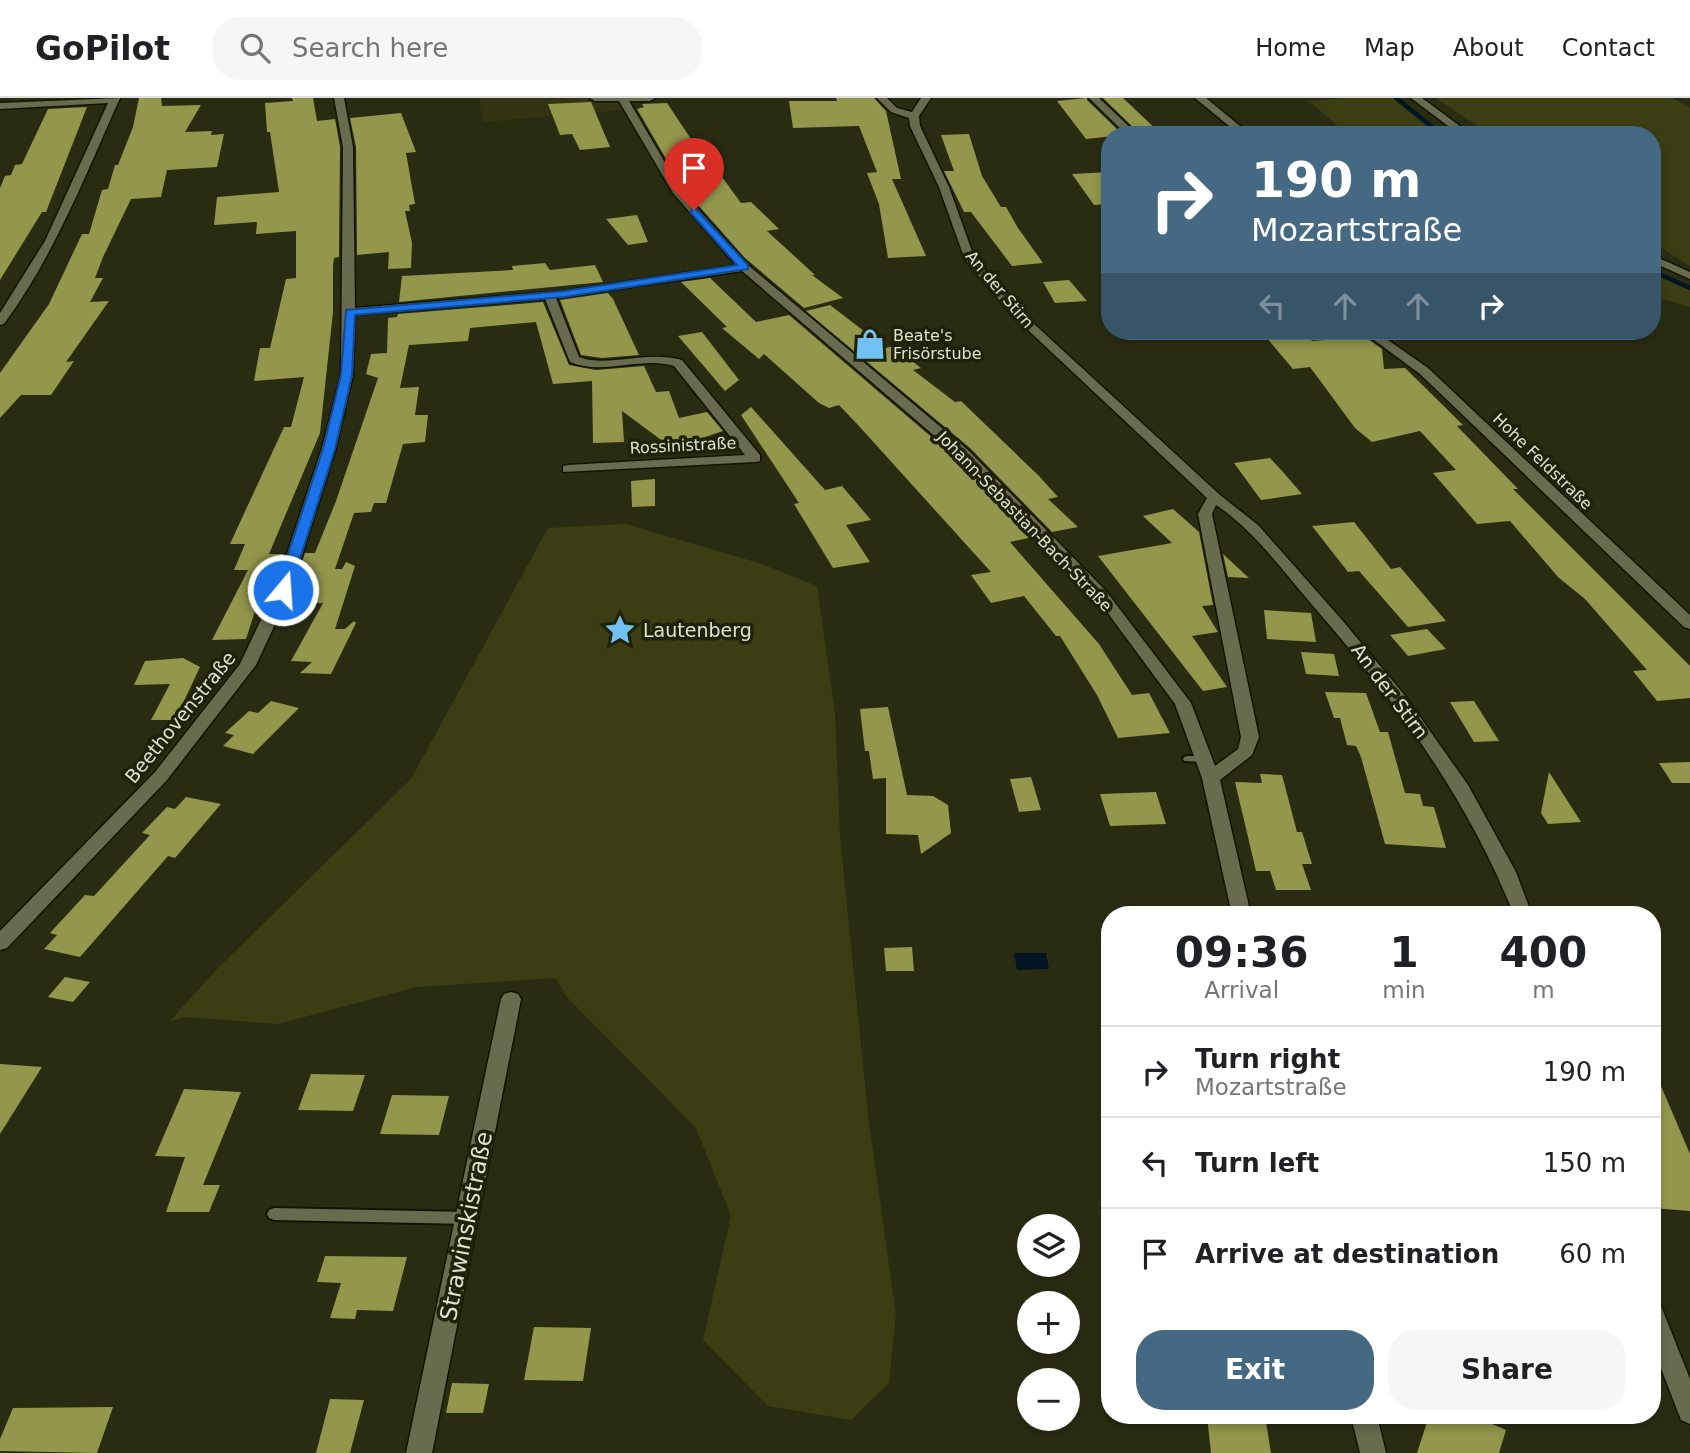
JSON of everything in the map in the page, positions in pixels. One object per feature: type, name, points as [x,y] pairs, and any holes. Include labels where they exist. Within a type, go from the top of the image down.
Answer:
[{"type":"street","name":"Beethovenstraße","points":[[0,943],[161,776],[248,665],[283,590],[329,449],[347,375],[348,147],[339,98]]},
{"type":"street","points":[[595,98],[650,98]]},
{"type":"street","points":[[881,98],[894,110],[914,116],[926,98]]},
{"type":"street","points":[[1094,98],[1124,126]]},
{"type":"street","points":[[1199,98],[1235,126]]},
{"type":"street","points":[[1416,98],[1455,126]]},
{"type":"street","points":[[0,106],[114,99],[60,227],[18,299],[0,321]]},
{"type":"street","name":"Johann-Sebastian-Bach-Straße","points":[[623,99],[677,191],[744,267],[962,453],[1101,594],[1183,703],[1211,778],[1239,906]]},
{"type":"street","name":"An der Stirn","points":[[914,116],[915,127],[944,187],[969,258],[1016,313],[1216,498],[1245,520],[1360,650],[1451,771],[1513,885],[1520,906]]},
{"type":"street","points":[[1661,262],[1690,276]]},
{"type":"street","points":[[349,312],[549,295],[744,267]]},
{"type":"street","name":"Rossinistraße","points":[[549,295],[574,359],[581,363],[596,364],[664,357],[678,363],[755,458],[568,469]]},
{"type":"street","name":"Hohe Feldstraße","points":[[1380,340],[1424,371],[1690,624]]},
{"type":"street","points":[[1211,778],[1246,751],[1250,737],[1205,514],[1207,506],[1216,498]]},
{"type":"street","name":"Strawinskistraße","points":[[419,1453],[469,1217],[511,999]]},
{"type":"street","points":[[1661,1336],[1690,1412]]},
{"type":"street","points":[[1366,1424],[1373,1453]]},
{"type":"lane","points":[[1188,759],[1204,759]]},
{"type":"lane","points":[[274,1214],[469,1217]]},
{"type":"shaded area","points":[[479,98],[620,98],[623,110],[483,122]]},
{"type":"shaded area","points":[[1396,98],[1431,126],[1338,126],[1309,101]]},
{"type":"shaded area","points":[[1436,98],[1672,98],[1690,108],[1690,266],[1661,248],[1661,126],[1478,126]]},
{"type":"shaded area","points":[[1661,275],[1690,288],[1690,307],[1661,300]]},
{"type":"shaded area","points":[[626,524],[762,564],[817,586],[835,714],[840,836],[868,1115],[896,1315],[889,1383],[851,1420],[768,1406],[703,1340],[731,1216],[696,1128],[566,996],[556,978],[417,987],[278,1024],[186,1017],[170,1021],[217,969],[411,779],[548,528]]},
{"type":"water","points":[[1014,953],[1046,953],[1049,969],[1017,970]]},
{"type":"building","points":[[139,98],[161,98],[162,106],[201,105],[185,132],[212,131],[211,135],[224,134],[217,167],[167,170],[161,197],[131,199],[103,257],[95,278],[103,278],[90,302],[109,301],[66,362],[74,361],[51,395],[21,395],[0,418],[0,373],[49,304],[82,234],[89,234],[102,190],[108,189],[115,165],[118,165],[133,127]]},
{"type":"building","points":[[292,98],[313,98],[317,121],[335,119],[340,147],[339,257],[334,258],[333,266],[333,312],[320,433],[269,554],[284,554],[265,605],[257,605],[246,639],[212,640],[248,570],[234,570],[245,544],[230,544],[284,427],[291,427],[304,377],[254,381],[260,348],[270,348],[286,279],[296,278],[296,231],[256,234],[257,222],[214,225],[217,197],[279,192],[270,132],[267,132],[265,103],[293,101]]},
{"type":"building","points":[[836,98],[874,98],[886,111],[901,179],[892,179],[926,256],[888,258],[879,204],[867,173],[877,172],[859,126],[793,128],[789,101],[837,101]]},
{"type":"building","points":[[1087,98],[1114,126],[1101,126],[1101,137],[1086,139],[1057,101]]},
{"type":"building","points":[[1103,98],[1123,98],[1153,126],[1132,126]]},
{"type":"building","points":[[591,102],[610,147],[580,150],[572,134],[560,135],[548,104]]},
{"type":"building","points":[[667,103],[717,178],[722,177],[741,203],[751,202],[779,229],[767,231],[815,275],[812,275],[843,298],[804,308],[745,258],[683,188],[637,109],[644,107],[642,104]]},
{"type":"building","points":[[87,107],[46,212],[42,212],[0,280],[0,188],[5,176],[11,175],[15,165],[22,164],[48,109]]},
{"type":"building","points":[[401,113],[416,152],[406,153],[415,204],[409,205],[410,211],[405,211],[412,243],[411,268],[388,269],[389,252],[357,255],[356,147],[350,118]]},
{"type":"building","points":[[969,134],[982,176],[1001,207],[1006,207],[1043,263],[1012,266],[971,212],[964,212],[944,171],[954,171],[941,135]]},
{"type":"building","points":[[1101,172],[1101,205],[1094,205],[1072,174]]},
{"type":"building","points":[[637,215],[648,242],[628,245],[606,219]]},
{"type":"building","points":[[545,263],[550,270],[595,265],[603,282],[399,302],[402,276],[513,270],[512,266]]},
{"type":"building","points":[[710,278],[756,322],[789,315],[956,458],[1033,537],[1010,542],[1099,644],[1132,695],[1149,693],[1170,733],[1118,738],[1097,695],[1060,636],[1056,636],[1024,596],[991,603],[971,575],[991,572],[839,405],[829,408],[819,403],[764,354],[759,359],[722,328],[727,327],[681,282]]},
{"type":"building","points":[[1069,280],[1087,301],[1055,303],[1043,282]]},
{"type":"building","points":[[608,293],[639,355],[602,358],[581,355],[560,300]]},
{"type":"building","points":[[543,302],[569,365],[596,370],[644,366],[656,392],[669,391],[679,418],[707,412],[723,431],[672,448],[622,411],[624,442],[593,443],[592,381],[553,384],[536,322],[470,328],[468,341],[409,345],[400,388],[419,387],[415,415],[428,415],[425,442],[403,444],[386,503],[374,503],[371,512],[354,513],[335,569],[342,569],[346,562],[355,566],[335,629],[345,629],[354,621],[356,623],[331,674],[300,673],[312,662],[291,661],[323,603],[287,604],[305,553],[315,553],[336,501],[378,378],[366,374],[371,354],[387,353],[388,318],[397,317],[398,314]]},
{"type":"building","points":[[830,305],[886,348],[893,346],[921,368],[913,370],[955,402],[961,401],[1039,476],[1058,497],[1048,499],[1078,527],[1052,532],[970,448],[806,311]]},
{"type":"building","points":[[702,332],[739,380],[725,391],[678,336]]},
{"type":"building","points":[[1269,340],[1369,340],[1382,349],[1384,369],[1405,368],[1463,425],[1457,426],[1518,489],[1513,489],[1690,666],[1690,698],[1657,701],[1633,671],[1647,670],[1585,599],[1558,577],[1510,521],[1477,524],[1433,473],[1456,470],[1420,431],[1372,442],[1355,428],[1310,367],[1293,369]]},
{"type":"building","points":[[751,407],[825,490],[842,486],[871,520],[846,525],[870,562],[833,568],[794,504],[799,503],[741,415]]},
{"type":"building","points":[[1270,458],[1302,494],[1261,500],[1234,463]]},
{"type":"building","points":[[655,479],[655,506],[632,507],[631,481]]},
{"type":"building","points":[[1173,509],[1199,532],[1213,605],[1202,606],[1218,632],[1192,636],[1227,687],[1203,691],[1098,556],[1172,543],[1143,516]]},
{"type":"building","points":[[1354,522],[1391,569],[1400,567],[1446,621],[1408,627],[1359,571],[1348,572],[1312,526]]},
{"type":"building","points":[[1223,554],[1249,578],[1228,577]]},
{"type":"building","points":[[1264,610],[1311,613],[1316,642],[1267,639]]},
{"type":"building","points":[[1427,629],[1446,649],[1408,656],[1390,635]]},
{"type":"building","points":[[1301,652],[1334,654],[1339,676],[1306,674]]},
{"type":"building","points":[[183,658],[200,667],[175,720],[151,720],[170,684],[134,685],[145,661]]},
{"type":"building","points":[[1325,692],[1366,693],[1380,732],[1388,732],[1405,793],[1420,794],[1423,806],[1434,807],[1446,848],[1385,844],[1361,757],[1356,746],[1347,745],[1340,718],[1334,718]]},
{"type":"building","points":[[271,701],[299,708],[253,754],[223,746],[234,735],[225,733],[249,711],[258,713]]},
{"type":"building","points":[[1474,701],[1499,741],[1474,742],[1450,702]]},
{"type":"building","points":[[888,707],[907,795],[933,796],[948,805],[951,833],[921,854],[918,835],[886,834],[886,778],[873,779],[869,751],[865,751],[860,709]]},
{"type":"building","points":[[1690,762],[1690,783],[1672,783],[1659,763]]},
{"type":"building","points":[[1549,772],[1581,822],[1548,824],[1541,813]]},
{"type":"building","points":[[1260,774],[1282,775],[1297,832],[1302,832],[1312,864],[1302,864],[1311,890],[1276,890],[1270,871],[1256,871],[1235,782],[1262,783]]},
{"type":"building","points":[[1031,777],[1041,810],[1019,812],[1010,779]]},
{"type":"building","points":[[1156,792],[1166,824],[1110,826],[1100,794]]},
{"type":"building","points":[[186,797],[221,804],[175,858],[168,856],[80,957],[44,949],[57,935],[50,933],[85,895],[94,896],[150,835],[142,833],[167,807],[175,809]]},
{"type":"building","points":[[912,947],[914,971],[886,971],[884,948]]},
{"type":"building","points":[[65,977],[90,982],[73,1002],[48,997]]},
{"type":"building","points":[[0,1064],[42,1067],[0,1134]]},
{"type":"building","points":[[311,1074],[365,1075],[353,1111],[298,1110]]},
{"type":"building","points":[[1661,1086],[1690,1154],[1690,1211],[1661,1209]]},
{"type":"building","points":[[184,1089],[241,1092],[203,1185],[220,1185],[209,1212],[166,1212],[185,1157],[155,1156]]},
{"type":"building","points":[[392,1095],[449,1096],[439,1135],[380,1134]]},
{"type":"building","points":[[325,1256],[407,1257],[393,1311],[357,1310],[355,1319],[330,1318],[341,1283],[317,1282]]},
{"type":"building","points":[[534,1327],[591,1328],[583,1381],[524,1380]]},
{"type":"building","points":[[452,1383],[489,1384],[483,1413],[446,1413]]},
{"type":"building","points":[[330,1399],[364,1400],[350,1453],[316,1453]]},
{"type":"building","points":[[113,1407],[97,1453],[0,1451],[0,1439],[13,1408]]},
{"type":"building","points":[[1208,1424],[1266,1424],[1271,1453],[1211,1453]]},
{"type":"building","points":[[1426,1424],[1492,1424],[1506,1430],[1499,1453],[1417,1453]]},
{"type":"waterway","points":[[1396,98],[1431,126]]},
{"type":"waterway","points":[[1661,275],[1690,288]]},
{"type":"place","name":"Beate's Frisörstube","points":[[870,344]]},
{"type":"place","name":"Lautenberg","points":[[620,630]]},
{"type":"route","points":[[283,590],[329,449],[347,375],[349,312],[564,294],[744,267],[694,210]]}]
